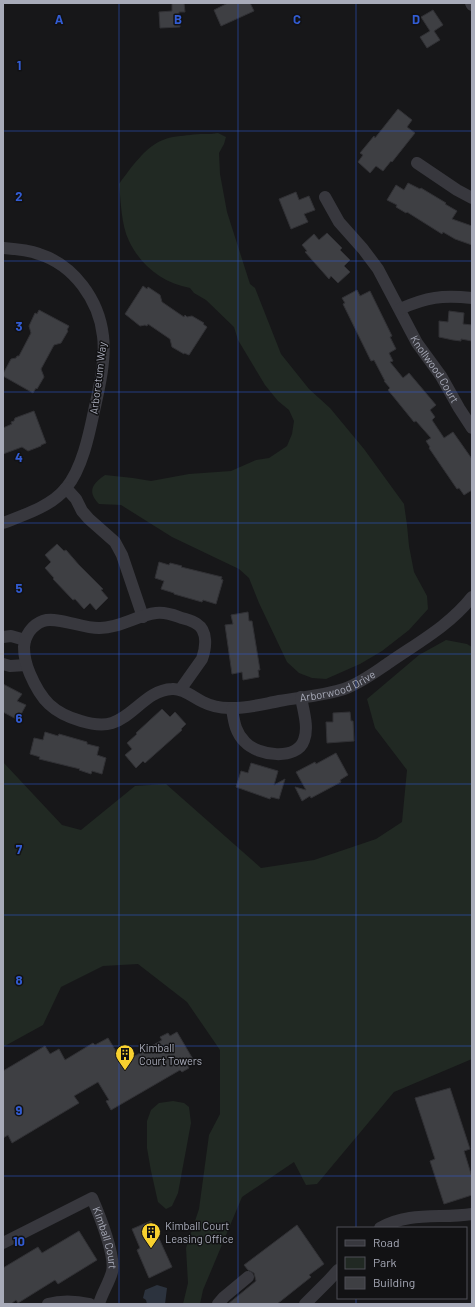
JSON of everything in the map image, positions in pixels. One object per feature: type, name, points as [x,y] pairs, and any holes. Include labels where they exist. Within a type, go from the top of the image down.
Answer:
[{"type":"street","points":[[417,163],[452,187],[472,198]]},
{"type":"street","name":"Knollwood Court","points":[[325,197],[339,222],[363,249],[378,269],[417,343],[441,376],[472,428]]},
{"type":"street","name":"Arboretum Way","points":[[3,248],[39,254],[68,269],[83,285],[92,299],[98,314],[103,336],[103,353],[95,406],[85,449],[74,475],[66,488],[48,503],[3,523]]},
{"type":"street","points":[[400,309],[438,296],[472,298]]},
{"type":"street","points":[[66,488],[76,499],[82,511],[114,542],[122,554],[143,617]]},
{"type":"street","name":"Arborwood Drive","points":[[180,690],[206,703],[232,709],[338,691],[362,680],[444,625],[472,598]]},
{"type":"street","points":[[158,613],[169,614],[196,623],[203,632],[205,648],[202,659],[195,671],[180,690],[168,689],[159,692],[147,698],[118,720],[110,723],[97,724],[70,717],[49,705],[37,691],[26,665],[24,653],[25,640],[33,627],[47,620],[99,628],[122,624],[158,613]]},
{"type":"street","points":[[3,637],[11,636],[25,640]]},
{"type":"street","points":[[3,664],[10,666],[26,665]]},
{"type":"street","points":[[232,709],[236,728],[248,745],[267,753],[287,753],[299,748],[305,738],[301,697]]},
{"type":"street","name":"Kimball Court","points":[[3,1243],[92,1198],[111,1252],[113,1264],[110,1279],[99,1304]]},
{"type":"street","points":[[382,1227],[393,1222],[405,1223],[416,1216],[472,1214]]},
{"type":"street","points":[[305,1304],[337,1271]]},
{"type":"street","points":[[218,1304],[248,1277]]},
{"type":"street","points":[[48,1304],[62,1301],[90,1304]]},
{"type":"green space","points":[[218,133],[226,137],[219,153],[220,174],[227,212],[250,284],[255,288],[281,354],[309,389],[330,408],[364,449],[404,504],[414,572],[427,596],[428,609],[409,630],[382,651],[360,664],[326,679],[312,678],[299,673],[287,662],[249,578],[239,569],[172,537],[121,505],[99,504],[95,500],[92,492],[94,485],[105,475],[151,481],[189,474],[231,471],[256,460],[269,458],[287,446],[292,434],[294,421],[289,410],[278,401],[265,385],[238,340],[234,327],[206,300],[194,293],[190,288],[180,286],[162,278],[146,266],[134,250],[124,227],[119,184],[133,165],[150,147],[176,136]]},
{"type":"green space","points":[[446,640],[467,644],[472,647],[472,1059],[394,1092],[317,1184],[306,1185],[294,1162],[242,1197],[203,1290],[200,1304],[183,1304],[188,1283],[186,1248],[199,1209],[209,1135],[220,1114],[220,1050],[187,1002],[138,964],[103,966],[61,987],[43,1025],[3,1047],[3,762],[62,825],[81,830],[135,786],[166,784],[261,868],[314,860],[376,839],[402,822],[407,770],[375,728],[367,699],[419,655]]},
{"type":"green space","points":[[173,1101],[184,1103],[189,1107],[191,1123],[178,1193],[172,1206],[166,1209],[158,1202],[151,1171],[147,1148],[147,1121],[151,1110],[159,1103]]},
{"type":"shaded area","points":[[157,1285],[167,1288],[165,1304],[147,1304],[146,1300],[143,1298],[145,1290]]},
{"type":"building","points":[[172,3],[184,3],[185,12],[179,12],[180,27],[160,28],[159,12],[172,11]]},
{"type":"building","points":[[228,3],[250,3],[254,11],[221,26],[214,10]]},
{"type":"building","points":[[433,10],[443,25],[434,31],[440,40],[427,48],[420,37],[430,31],[421,17]]},
{"type":"building","points":[[398,109],[412,120],[407,127],[415,133],[383,171],[376,166],[370,173],[358,162],[363,155],[360,153],[374,136],[375,138]]},
{"type":"building","points":[[408,183],[420,189],[421,188],[457,211],[452,219],[472,226],[472,245],[455,239],[443,232],[442,234],[407,212],[406,213],[396,207],[397,205],[387,200],[396,185],[404,190]]},
{"type":"building","points":[[296,192],[299,200],[309,196],[315,210],[304,214],[308,222],[291,229],[279,199]]},
{"type":"building","points":[[327,233],[342,248],[340,250],[350,260],[344,266],[350,272],[338,283],[331,276],[329,279],[305,252],[307,251],[302,245],[314,234],[319,240]]},
{"type":"building","points":[[143,286],[147,289],[148,287],[160,295],[162,302],[184,317],[185,315],[187,317],[192,316],[204,323],[203,324],[207,327],[189,355],[184,354],[172,347],[170,339],[148,324],[147,326],[140,326],[125,314]]},
{"type":"building","points":[[357,290],[360,296],[370,291],[392,336],[390,337],[396,349],[389,353],[393,361],[390,362],[403,378],[409,373],[436,405],[430,410],[435,417],[432,420],[444,438],[453,432],[472,459],[472,490],[464,495],[459,488],[457,489],[429,448],[430,447],[426,441],[431,438],[416,421],[414,422],[388,390],[390,388],[384,381],[374,360],[371,361],[343,304],[345,303],[342,298]]},
{"type":"building","points":[[39,310],[69,326],[68,331],[61,343],[54,345],[41,369],[44,377],[33,393],[3,376],[3,374],[11,359],[19,356],[31,333],[29,326],[35,313],[37,314]]},
{"type":"building","points":[[449,311],[464,313],[463,324],[472,325],[472,341],[461,339],[461,341],[439,337],[439,321],[448,322]]},
{"type":"building","points":[[34,411],[46,443],[28,451],[22,447],[3,454],[3,428],[12,424],[11,422],[14,421],[15,418]]},
{"type":"building","points":[[57,544],[64,551],[66,550],[103,589],[101,590],[108,598],[96,610],[90,603],[84,609],[75,599],[73,600],[53,579],[54,578],[45,568],[51,562],[45,555]]},
{"type":"building","points":[[159,562],[169,565],[170,563],[222,577],[221,579],[223,580],[216,604],[203,600],[202,602],[161,589],[164,581],[155,578]]},
{"type":"building","points":[[248,612],[249,621],[252,621],[260,670],[258,670],[259,677],[243,680],[242,672],[232,674],[225,625],[233,624],[231,615]]},
{"type":"building","points":[[3,684],[22,694],[17,701],[26,705],[18,720],[3,712]]},
{"type":"building","points":[[162,709],[170,717],[175,712],[186,724],[181,729],[182,730],[145,763],[143,761],[136,768],[125,755],[132,749],[127,743]]},
{"type":"building","points":[[350,712],[351,721],[353,721],[354,741],[327,743],[326,722],[333,722],[333,713]]},
{"type":"building","points":[[45,732],[58,736],[59,734],[99,747],[97,755],[106,758],[102,774],[92,771],[91,774],[79,770],[80,769],[39,759],[40,757],[30,754],[34,738],[43,740]]},
{"type":"building","points":[[336,753],[348,775],[340,780],[341,782],[311,798],[310,796],[302,801],[295,787],[306,790],[296,772],[315,762],[316,764]]},
{"type":"building","points":[[251,763],[278,771],[274,785],[285,779],[279,799],[271,797],[270,799],[236,787],[241,771],[248,773]]},
{"type":"building","points":[[177,1032],[194,1061],[187,1065],[189,1068],[182,1072],[180,1070],[111,1110],[106,1101],[109,1100],[98,1082],[74,1096],[79,1103],[12,1143],[8,1135],[3,1138],[3,1071],[45,1046],[50,1054],[59,1049],[65,1060],[93,1043],[95,1045],[108,1038],[123,1063],[162,1040],[160,1037],[168,1033],[170,1036]]},
{"type":"building","points":[[450,1088],[470,1149],[464,1151],[472,1177],[472,1195],[444,1204],[430,1161],[435,1159],[415,1098]]},
{"type":"building","name":"Kimball Court Leasing Office","points":[[151,1221],[172,1267],[149,1278],[137,1250],[140,1248],[132,1229]]},
{"type":"building","points":[[297,1225],[324,1264],[309,1275],[311,1277],[277,1304],[228,1304],[256,1281],[254,1273],[248,1270],[244,1265]]},
{"type":"building","points":[[79,1231],[97,1260],[58,1284],[55,1280],[18,1303],[16,1300],[11,1304],[3,1304],[3,1268],[38,1247],[42,1253]]},
{"type":"place","name":"Kimball Court Towers","points":[[125,1071]]},
{"type":"place","name":"Kimball Court Leasing Office","points":[[151,1249]]}]
